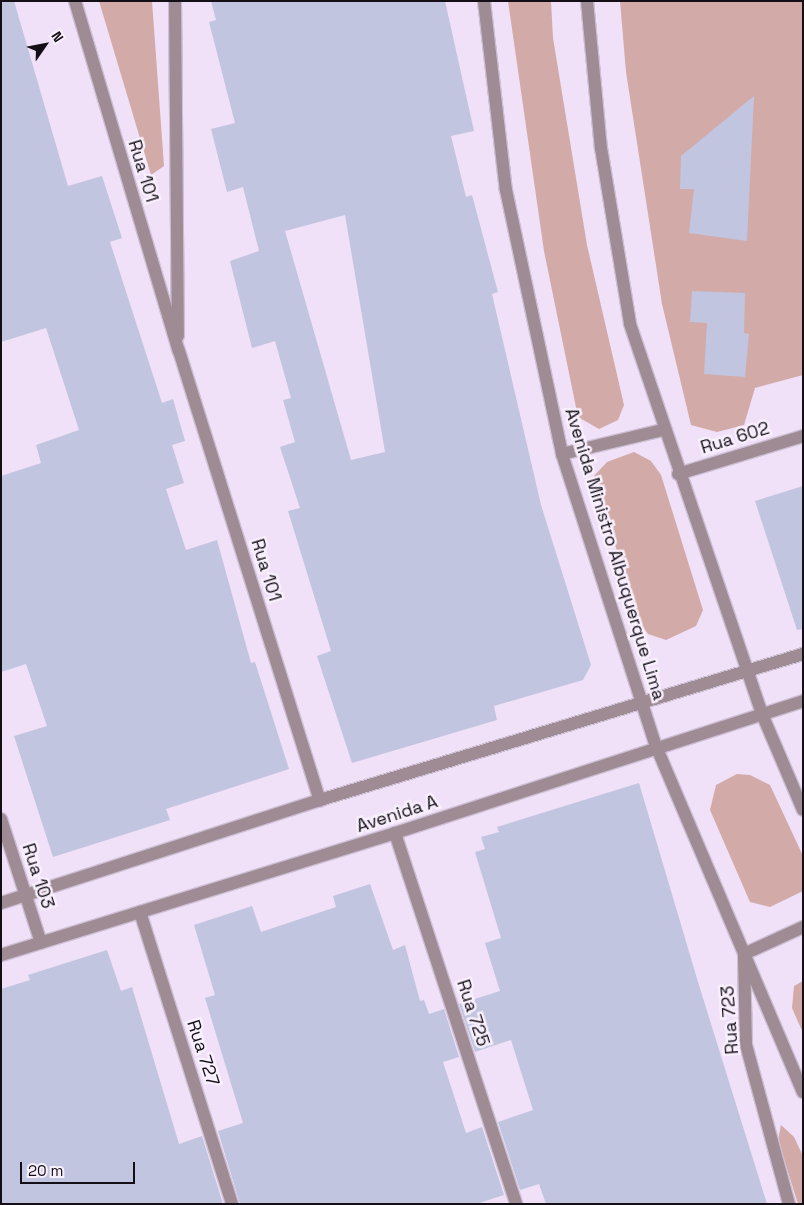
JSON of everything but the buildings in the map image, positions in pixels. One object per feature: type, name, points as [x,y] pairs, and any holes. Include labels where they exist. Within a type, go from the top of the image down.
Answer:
[{"type":"street","name":"Rua 101","points":[[75,1],[178,351],[320,800]]},
{"type":"street","name":"Rua 101","points":[[175,1],[178,351]]},
{"type":"street","name":"Avenida Ministro Albuquerque Lima","points":[[484,1],[506,190],[562,454],[656,746],[803,1092]]},
{"type":"street","points":[[587,1],[601,148],[630,324],[663,430],[746,670],[762,714],[803,810]]},
{"type":"street","points":[[562,454],[663,430]]},
{"type":"street","name":"Rua 602","points":[[678,474],[803,436]]},
{"type":"street","name":"Avenida A","points":[[1,903],[320,800],[803,654]]},
{"type":"street","name":"Avenida A","points":[[1,955],[395,833],[656,746],[803,701]]},
{"type":"street","name":"Rua 103","points":[[1,820],[41,942]]},
{"type":"street","name":"Rua 725","points":[[395,833],[516,1204]]},
{"type":"street","name":"Rua 727","points":[[140,912],[232,1204]]},
{"type":"street","points":[[744,954],[803,927]]},
{"type":"street","name":"Rua 723","points":[[744,954],[746,1046],[789,1204]]},
{"type":"shaded area","points":[[99,1],[152,1],[164,166],[151,175]]},
{"type":"shaded area","points":[[508,1],[551,1],[553,38],[587,245],[624,405],[618,420],[599,429],[578,417],[544,251]]},
{"type":"shaded area","points":[[620,1],[803,1],[803,375],[755,388],[744,425],[717,432],[691,425],[662,304],[626,72]]},
{"type":"shaded area","points":[[634,452],[651,461],[661,475],[703,610],[696,626],[666,640],[648,634],[638,620],[594,476],[607,462]]},
{"type":"shaded area","points":[[737,774],[750,775],[770,785],[803,856],[803,891],[770,907],[750,902],[710,810],[716,785]]},
{"type":"shaded area","points":[[803,981],[803,1033],[792,1008],[794,986]]},
{"type":"shaded area","points":[[781,1125],[794,1137],[803,1156],[803,1204],[798,1204],[778,1140]]}]
